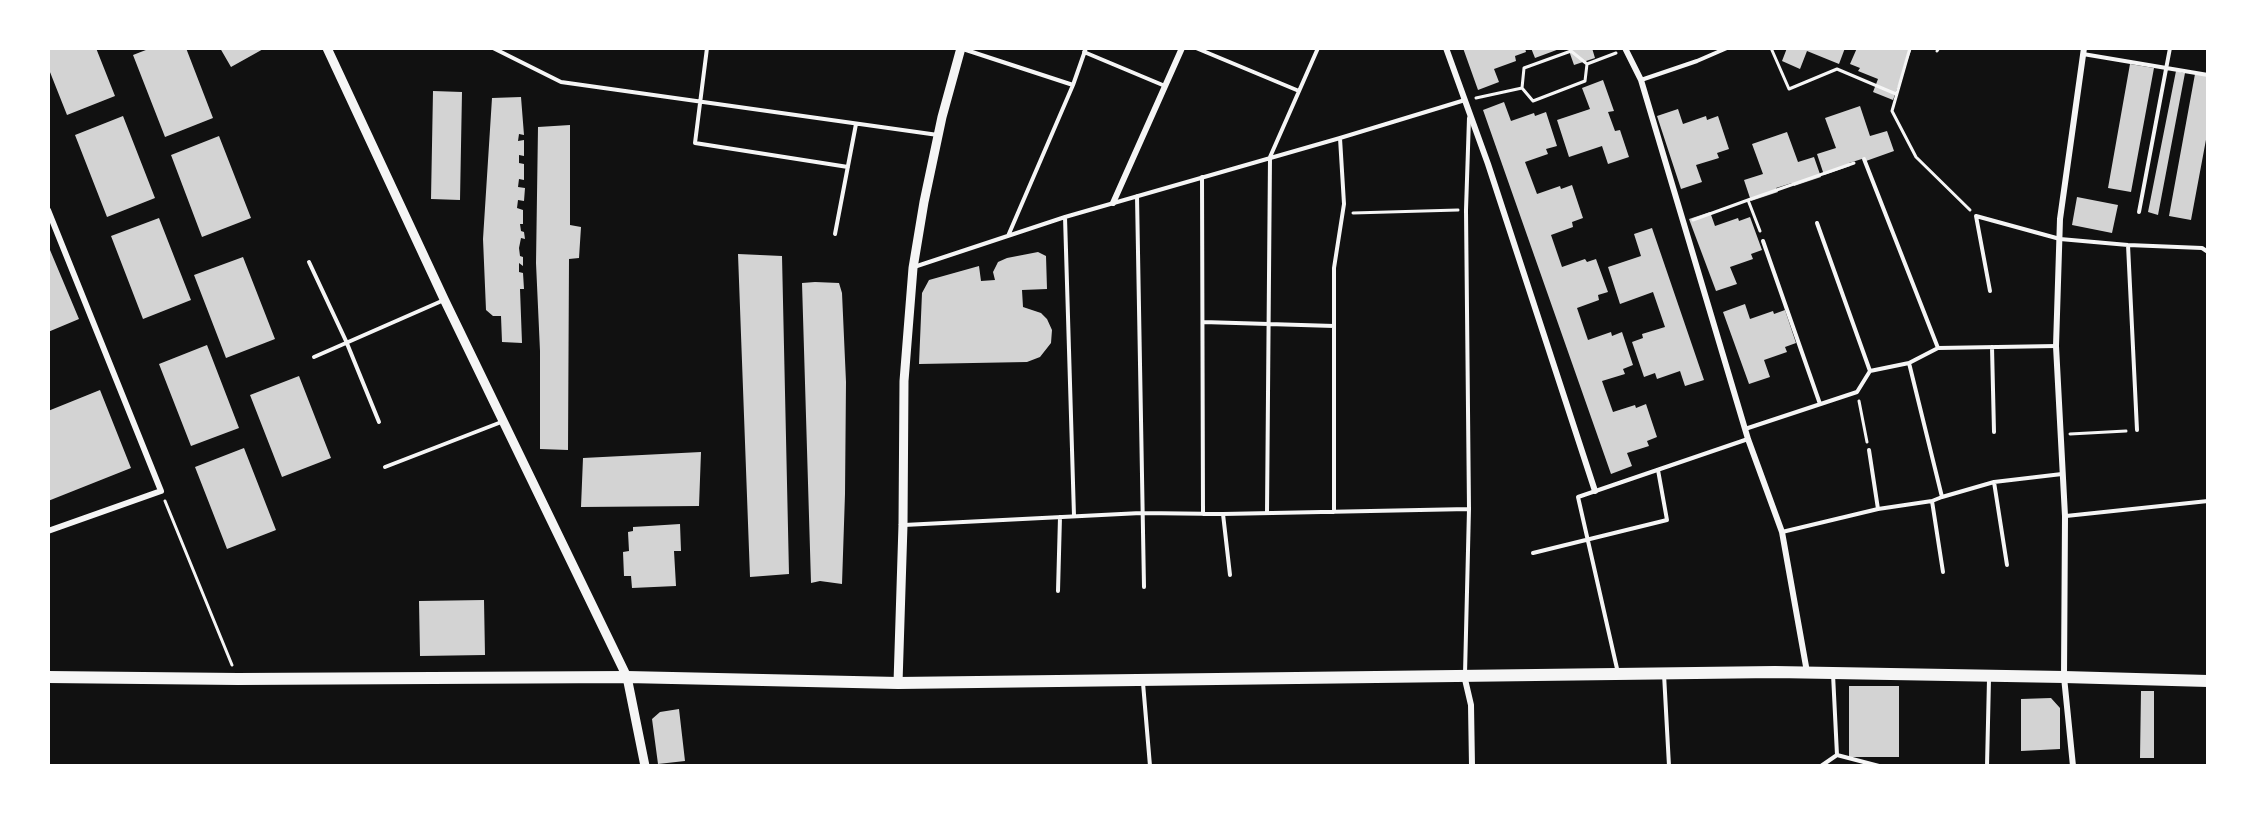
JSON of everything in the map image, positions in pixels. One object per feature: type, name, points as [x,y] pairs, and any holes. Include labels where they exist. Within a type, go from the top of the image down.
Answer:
[{"type":"main road","points":[[48,677],[238,679],[627,677],[898,682],[1833,673],[2064,676],[2208,681]]},
{"type":"street","points":[[327,48],[444,299],[627,677],[645,766]]},
{"type":"street","points":[[898,682],[903,525],[904,381],[913,267],[924,201],[960,48]]},
{"type":"street","points":[[1113,203],[1182,48]]},
{"type":"street","points":[[1446,48],[1492,175],[1595,491]]},
{"type":"street","points":[[1625,48],[1641,80],[1748,439],[1782,532],[1808,673]]},
{"type":"street","points":[[2073,766],[2064,676],[2065,516],[2056,346],[2060,219],[2083,51]]},
{"type":"street","points":[[48,210],[161,491],[48,531]]},
{"type":"street","points":[[1464,675],[1471,705],[1472,766]]},
{"type":"lane","points":[[493,48],[561,82],[939,135]]},
{"type":"lane","points":[[707,48],[695,143],[848,167]]},
{"type":"lane","points":[[960,48],[1073,85]]},
{"type":"lane","points":[[1196,48],[1299,91]]},
{"type":"lane","points":[[1266,513],[1270,157],[1318,48]]},
{"type":"lane","points":[[1641,80],[1727,48]]},
{"type":"lane","points":[[2139,212],[2170,48]]},
{"type":"lane","points":[[1008,236],[1073,85],[1085,50],[1165,86]]},
{"type":"lane","points":[[2083,51],[2166,69],[2208,75]]},
{"type":"lane","points":[[913,267],[1065,217],[1465,100]]},
{"type":"lane","points":[[1464,675],[1470,509],[1466,210],[1470,113]]},
{"type":"lane","points":[[835,234],[856,124]]},
{"type":"lane","points":[[1334,512],[1334,268],[1343,213],[1340,138]]},
{"type":"lane","points":[[1864,159],[1938,348]]},
{"type":"lane","points":[[1202,177],[1203,514]]},
{"type":"lane","points":[[1137,196],[1144,587]]},
{"type":"lane","points":[[1990,291],[1976,216],[2060,239],[2202,248],[2208,252]]},
{"type":"lane","points":[[1065,217],[1074,516]]},
{"type":"lane","points":[[1816,223],[1870,371]]},
{"type":"lane","points":[[1763,241],[1820,404]]},
{"type":"lane","points":[[2128,245],[2137,430]]},
{"type":"lane","points":[[309,262],[346,341],[379,422]]},
{"type":"lane","points":[[314,357],[444,299]]},
{"type":"lane","points":[[1203,322],[1334,327]]},
{"type":"lane","points":[[1745,429],[1857,392],[1870,371],[1909,363],[1938,348],[2056,346]]},
{"type":"lane","points":[[1992,347],[1994,432]]},
{"type":"lane","points":[[1909,363],[1942,496]]},
{"type":"lane","points":[[385,467],[504,421]]},
{"type":"lane","points":[[1618,674],[1578,497],[1748,439]]},
{"type":"lane","points":[[1869,450],[1878,509]]},
{"type":"lane","points":[[1533,553],[1667,520],[1658,470]]},
{"type":"lane","points":[[1782,532],[1878,509],[1932,501],[1942,496],[1994,483],[2062,474]]},
{"type":"lane","points":[[1994,483],[2007,565]]},
{"type":"lane","points":[[1932,501],[1944,572]]},
{"type":"lane","points":[[2065,516],[2208,501]]},
{"type":"lane","points":[[903,525],[1141,513],[1223,514],[1470,509]]},
{"type":"lane","points":[[1223,514],[1230,575]]},
{"type":"lane","points":[[1058,591],[1060,517]]},
{"type":"lane","points":[[1833,673],[1837,755]]},
{"type":"lane","points":[[1664,674],[1669,766]]},
{"type":"lane","points":[[1987,766],[1989,676]]},
{"type":"lane","points":[[1143,681],[1149,766]]},
{"type":"lane","points":[[1821,766],[1837,755],[1879,766]]},
{"type":"path","points":[[1587,64],[1625,48]]},
{"type":"path","points":[[1771,48],[1789,89],[1837,69],[1896,94]]},
{"type":"path","points":[[1910,48],[1892,111],[1916,157],[1976,216]]},
{"type":"path","points":[[1571,51],[1587,64],[1585,81],[1533,101],[1522,88],[1524,68],[1571,51]]},
{"type":"path","points":[[1465,100],[1522,88]]},
{"type":"path","points":[[1683,223],[1864,159]]},
{"type":"path","points":[[1748,200],[1763,241]]},
{"type":"path","points":[[1343,213],[1466,210]]},
{"type":"path","points":[[1857,392],[1869,450]]},
{"type":"path","points":[[2062,434],[2137,430]]},
{"type":"path","points":[[161,491],[238,679]]},
{"type":"building","points":[[48,48],[96,48],[115,96],[67,115],[48,67]]},
{"type":"building","points":[[151,48],[186,48],[213,118],[165,137],[133,55]]},
{"type":"building","points":[[220,48],[265,48],[231,67]]},
{"type":"building","points":[[1463,48],[1525,48],[1526,52],[1515,56],[1516,61],[1494,69],[1499,82],[1478,90]]},
{"type":"building","points":[[1531,48],[1562,48],[1535,58]]},
{"type":"building","points":[[1568,48],[1592,48],[1595,58],[1574,65]]},
{"type":"building","points":[[1787,48],[1845,48],[1839,64],[1807,51],[1800,69],[1782,61]]},
{"type":"building","points":[[1857,48],[1912,48],[1893,100],[1873,92],[1878,79],[1858,71],[1860,68],[1850,64]]},
{"type":"building","points":[[2130,64],[2154,68],[2131,192],[2108,188]]},
{"type":"building","points":[[2176,71],[2185,73],[2158,215],[2148,212]]},
{"type":"building","points":[[2195,74],[2208,76],[2208,129],[2191,220],[2169,216]]},
{"type":"building","points":[[1603,80],[1614,111],[1608,112],[1615,131],[1620,130],[1629,157],[1608,164],[1602,146],[1569,157],[1557,120],[1590,109],[1582,88]]},
{"type":"building","points":[[433,91],[462,92],[460,200],[431,199]]},
{"type":"building","points":[[521,97],[524,135],[519,134],[518,141],[524,140],[524,156],[519,155],[519,163],[524,164],[524,180],[519,179],[518,187],[525,188],[524,201],[518,200],[517,208],[523,210],[523,224],[520,224],[525,239],[521,238],[519,248],[520,256],[523,257],[523,266],[519,263],[519,272],[523,273],[524,289],[520,289],[522,343],[502,342],[501,316],[493,316],[486,310],[483,239],[492,98]]},
{"type":"building","points":[[1504,102],[1511,121],[1534,113],[1535,116],[1546,112],[1557,146],[1546,149],[1548,154],[1525,162],[1537,194],[1560,186],[1561,189],[1572,185],[1583,218],[1572,222],[1573,227],[1551,235],[1562,267],[1585,259],[1587,262],[1596,259],[1608,292],[1598,295],[1599,300],[1577,308],[1588,340],[1611,332],[1612,336],[1622,332],[1633,365],[1623,369],[1625,374],[1602,381],[1613,412],[1646,404],[1657,437],[1647,441],[1649,446],[1627,453],[1632,466],[1611,474],[1483,110]]},
{"type":"building","points":[[1860,106],[1870,136],[1887,131],[1894,151],[1866,161],[1865,158],[1849,163],[1850,166],[1824,175],[1817,154],[1836,148],[1825,118]]},
{"type":"building","points":[[1678,109],[1683,124],[1706,116],[1707,120],[1718,116],[1729,149],[1717,153],[1719,158],[1696,165],[1702,182],[1681,189],[1657,116]]},
{"type":"building","points":[[123,116],[155,198],[107,217],[75,135]]},
{"type":"building","points":[[570,125],[570,225],[581,227],[579,258],[569,259],[568,450],[540,449],[540,351],[536,263],[538,127]]},
{"type":"building","points":[[1787,132],[1798,162],[1814,157],[1821,177],[1794,186],[1792,183],[1776,188],[1778,192],[1751,201],[1744,180],[1763,174],[1752,144]]},
{"type":"building","points":[[219,136],[251,218],[202,237],[171,155]]},
{"type":"building","points":[[2077,197],[2118,205],[2112,233],[2072,225]]},
{"type":"building","points":[[1710,212],[1715,226],[1738,218],[1739,221],[1750,217],[1762,250],[1751,254],[1753,259],[1730,267],[1737,284],[1716,291],[1689,219]]},
{"type":"building","points":[[159,218],[191,300],[143,319],[111,236]]},
{"type":"building","points":[[1652,228],[1704,380],[1685,386],[1680,371],[1657,379],[1655,373],[1644,377],[1632,342],[1643,338],[1642,334],[1665,327],[1653,292],[1620,304],[1608,267],[1641,256],[1634,234]]},
{"type":"building","points":[[48,250],[50,250],[79,319],[48,332]]},
{"type":"building","points":[[1038,252],[1046,256],[1047,289],[1022,290],[1023,307],[1041,313],[1052,330],[1051,343],[1040,357],[1027,362],[919,364],[922,293],[929,280],[979,266],[981,281],[995,280],[993,272],[998,262]]},
{"type":"building","points":[[738,254],[782,256],[789,574],[750,577]]},
{"type":"building","points":[[243,257],[275,339],[226,358],[194,275]]},
{"type":"building","points":[[802,283],[839,283],[842,293],[846,382],[842,584],[820,581],[811,583]]},
{"type":"building","points":[[1745,304],[1750,319],[1773,311],[1774,314],[1785,310],[1796,343],[1785,347],[1787,352],[1764,360],[1770,377],[1749,384],[1723,312]]},
{"type":"building","points":[[207,345],[239,428],[191,446],[159,364]]},
{"type":"building","points":[[299,376],[331,458],[282,477],[250,395]]},
{"type":"building","points":[[100,390],[131,468],[48,501],[48,411]]},
{"type":"building","points":[[244,448],[276,530],[227,549],[195,467]]},
{"type":"building","points":[[701,452],[699,506],[581,507],[583,458]]},
{"type":"building","points":[[680,524],[681,551],[674,551],[676,586],[632,588],[631,576],[624,576],[623,552],[629,551],[628,532],[633,531],[633,527]]},
{"type":"building","points":[[484,600],[485,655],[420,656],[419,601]]},
{"type":"building","points":[[1849,686],[1899,686],[1899,757],[1849,757]]},
{"type":"building","points":[[2141,691],[2154,691],[2154,758],[2140,758]]},
{"type":"building","points":[[2051,698],[2060,708],[2060,749],[2021,751],[2021,699]]},
{"type":"building","points":[[679,709],[685,761],[658,764],[652,719],[660,712]]}]
